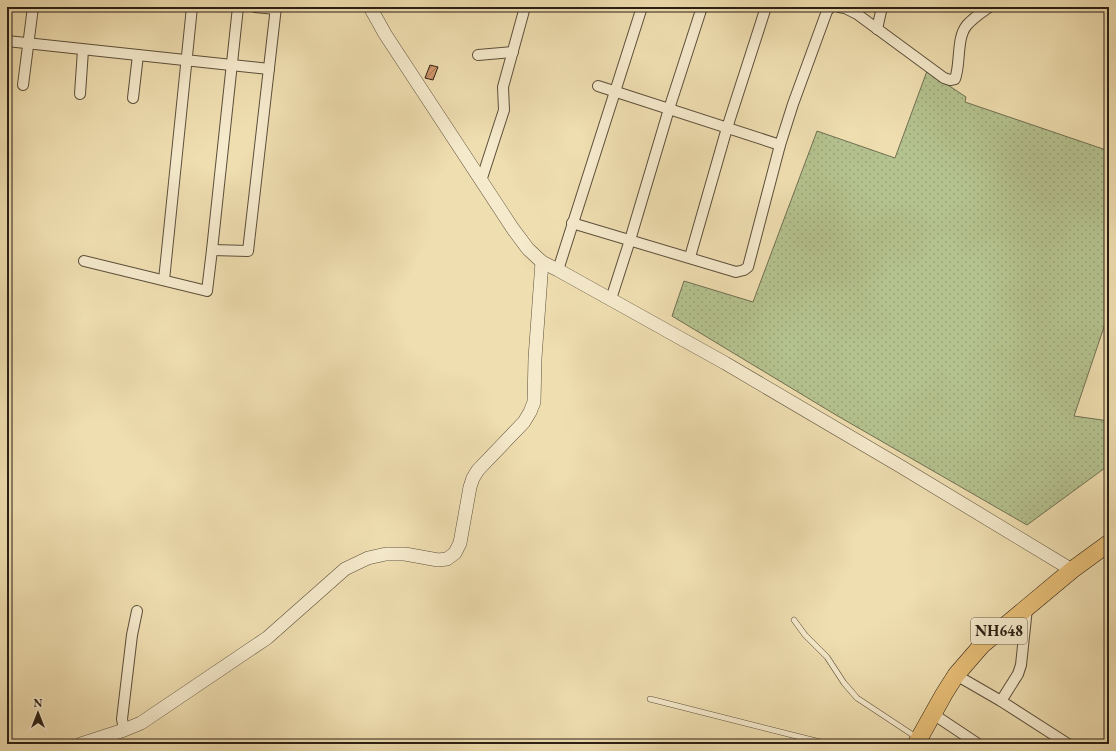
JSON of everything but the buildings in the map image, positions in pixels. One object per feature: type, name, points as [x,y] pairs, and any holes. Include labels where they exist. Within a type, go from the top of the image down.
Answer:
[{"type":"highway","name":"NH648","points":[[917,742],[956,675],[982,645],[1072,570],[1109,543]]},
{"type":"street","points":[[23,84],[32,7]]},
{"type":"street","points":[[164,280],[192,7]]},
{"type":"street","points":[[84,261],[207,291],[238,7]]},
{"type":"street","points":[[212,250],[248,251],[276,8],[255,7]]},
{"type":"street","points":[[370,7],[384,34],[512,229],[528,250],[542,262],[739,371],[1072,570]]},
{"type":"street","points":[[481,181],[504,110],[503,87],[525,7]]},
{"type":"street","points":[[558,270],[642,7]]},
{"type":"street","points":[[611,299],[702,7]]},
{"type":"street","points":[[690,257],[727,128],[766,7]]},
{"type":"street","points":[[572,223],[690,257],[736,272],[744,270],[748,267],[780,145],[793,104],[827,11],[832,7]]},
{"type":"street","points":[[839,7],[845,8],[857,14],[944,78],[950,80],[955,79],[957,73],[961,41],[967,25],[989,7]]},
{"type":"street","points":[[877,29],[882,7]]},
{"type":"street","points":[[7,41],[269,69]]},
{"type":"street","points":[[80,94],[84,50]]},
{"type":"street","points":[[478,55],[513,52]]},
{"type":"street","points":[[134,98],[138,55]]},
{"type":"street","points":[[598,86],[780,145]]},
{"type":"street","points":[[81,744],[141,723],[267,638],[345,569],[368,558],[386,554],[405,554],[438,560],[447,559],[455,553],[460,543],[473,478],[478,470],[524,422],[534,402],[535,358],[542,262]]},
{"type":"street","points":[[1001,701],[1018,674],[1021,665],[1027,608]]},
{"type":"street","points":[[124,730],[122,719],[132,635],[137,612]]},
{"type":"street","points":[[956,675],[1001,701],[1068,744]]},
{"type":"street","points":[[933,714],[978,744]]},
{"type":"lane","points":[[794,620],[805,635],[827,657],[844,683],[857,698],[917,742]]},
{"type":"lane","points":[[650,700],[828,744]]},
{"type":"green space","points":[[927,71],[966,97],[965,102],[1109,151],[1109,312],[1074,416],[1109,421],[1109,465],[1027,525],[836,415],[672,316],[684,281],[753,302],[817,131],[895,158]]}]
